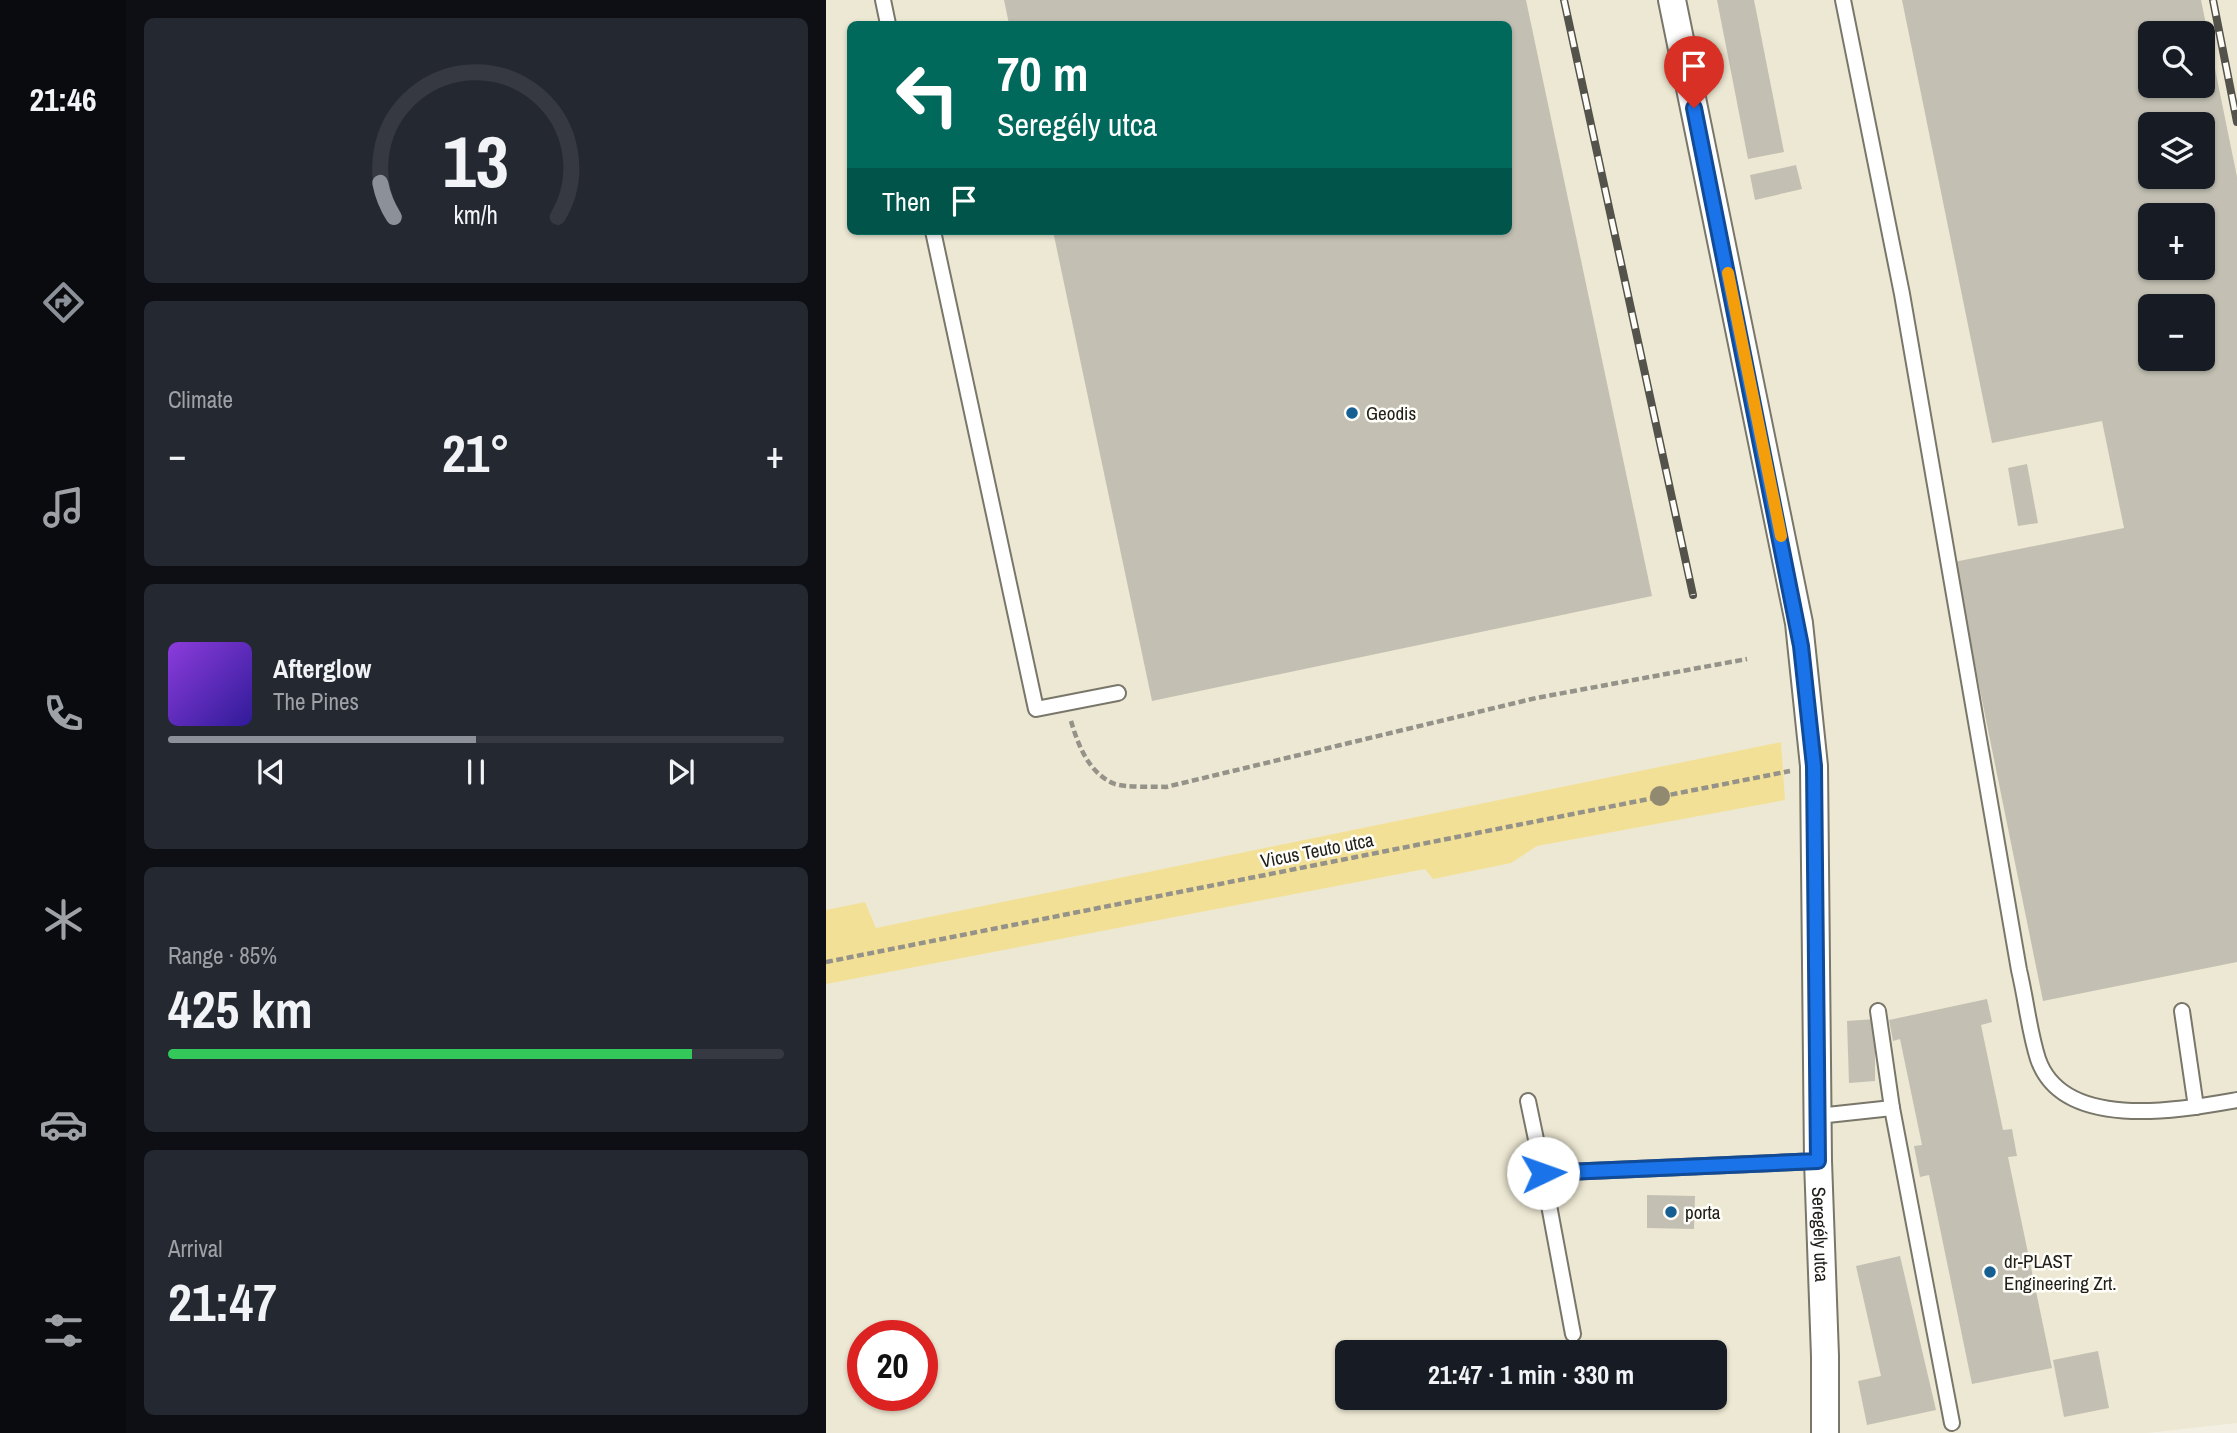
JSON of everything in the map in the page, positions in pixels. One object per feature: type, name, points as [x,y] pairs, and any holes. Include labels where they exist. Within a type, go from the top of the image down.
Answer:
[{"type":"street","name":"Seregély utca","points":[[1672,0],[1798,623],[1814,766],[1818,1161],[1825,1433]]},
{"type":"lane","points":[[883,0],[887,21]]},
{"type":"lane","points":[[1843,0],[1902,294],[2019,970],[2039,1060],[2048,1077],[2063,1091],[2087,1105],[2115,1110],[2196,1107],[2237,1100]]},
{"type":"lane","points":[[934,235],[1036,709],[1118,693]]},
{"type":"lane","points":[[1878,1011],[1892,1108],[1952,1423]]},
{"type":"lane","points":[[2182,1011],[2196,1107]]},
{"type":"lane","points":[[1528,1101],[1573,1334]]},
{"type":"lane","points":[[1818,1116],[1892,1108]]},
{"type":"lane","points":[[1543,1173],[1818,1161]]},
{"type":"path","points":[[1066,704],[1078,747],[1098,774],[1116,785],[1166,787],[1536,698],[1747,659]]},
{"type":"path","name":"Vicus Teuto utca","points":[[826,962],[1814,766]]},
{"type":"shaded area","points":[[826,0],[2237,0],[2237,1423],[2147,1433],[826,1433]]},
{"type":"shaded area","points":[[1781,742],[1785,800],[1537,846],[1511,863],[1433,879],[1425,869],[826,984],[826,910],[865,902],[876,928]]},
{"type":"building","name":"Geodis","points":[[1004,0],[1526,0],[1652,596],[1152,701],[1054,235],[1512,235],[1512,21],[1008,21]]},
{"type":"building","points":[[1717,0],[1754,0],[1784,152],[1748,159]]},
{"type":"building","points":[[1902,0],[2201,0],[2205,21],[2138,21],[2138,98],[2215,98],[2215,69],[2237,177],[2237,962],[2043,1001],[1954,562],[2124,528],[2102,421],[1992,443]]},
{"type":"building","points":[[1796,165],[1802,189],[1755,200],[1750,175]]},
{"type":"building","points":[[2027,464],[2038,523],[2018,526],[2008,468]]},
{"type":"building","name":"dr-PLAST Engineering Zrt.","points":[[1987,999],[1992,1022],[1981,1025],[2003,1130],[2012,1129],[2017,1156],[2008,1157],[2052,1368],[1972,1384],[1929,1175],[1920,1177],[1914,1146],[1922,1145],[1900,1039],[1893,1041],[1889,1020]]},
{"type":"building","points":[[1875,1019],[1875,1081],[1849,1083],[1847,1021]]},
{"type":"building","name":"porta","points":[[1647,1195],[1695,1196],[1694,1229],[1647,1228]]},
{"type":"building","points":[[1900,1256],[1936,1410],[1867,1425],[1858,1381],[1881,1376],[1856,1266]]},
{"type":"building","points":[[2098,1351],[2109,1408],[2064,1417],[2053,1360]]},
{"type":"railway","points":[[1564,0],[1693,595]]},
{"type":"railway","points":[[2213,0],[2237,122]]},
{"type":"slow traffic","points":[[1728,273],[1781,536]]},
{"type":"place","name":"Geodis","points":[[1352,413]]},
{"type":"place","name":"porta","points":[[1671,1212]]},
{"type":"place","name":"dr-PLAST Engineering Zrt.","points":[[1990,1272]]},
{"type":"route","points":[[1543,1173],[1818,1161],[1814,766],[1801,646],[1694,108]]}]
